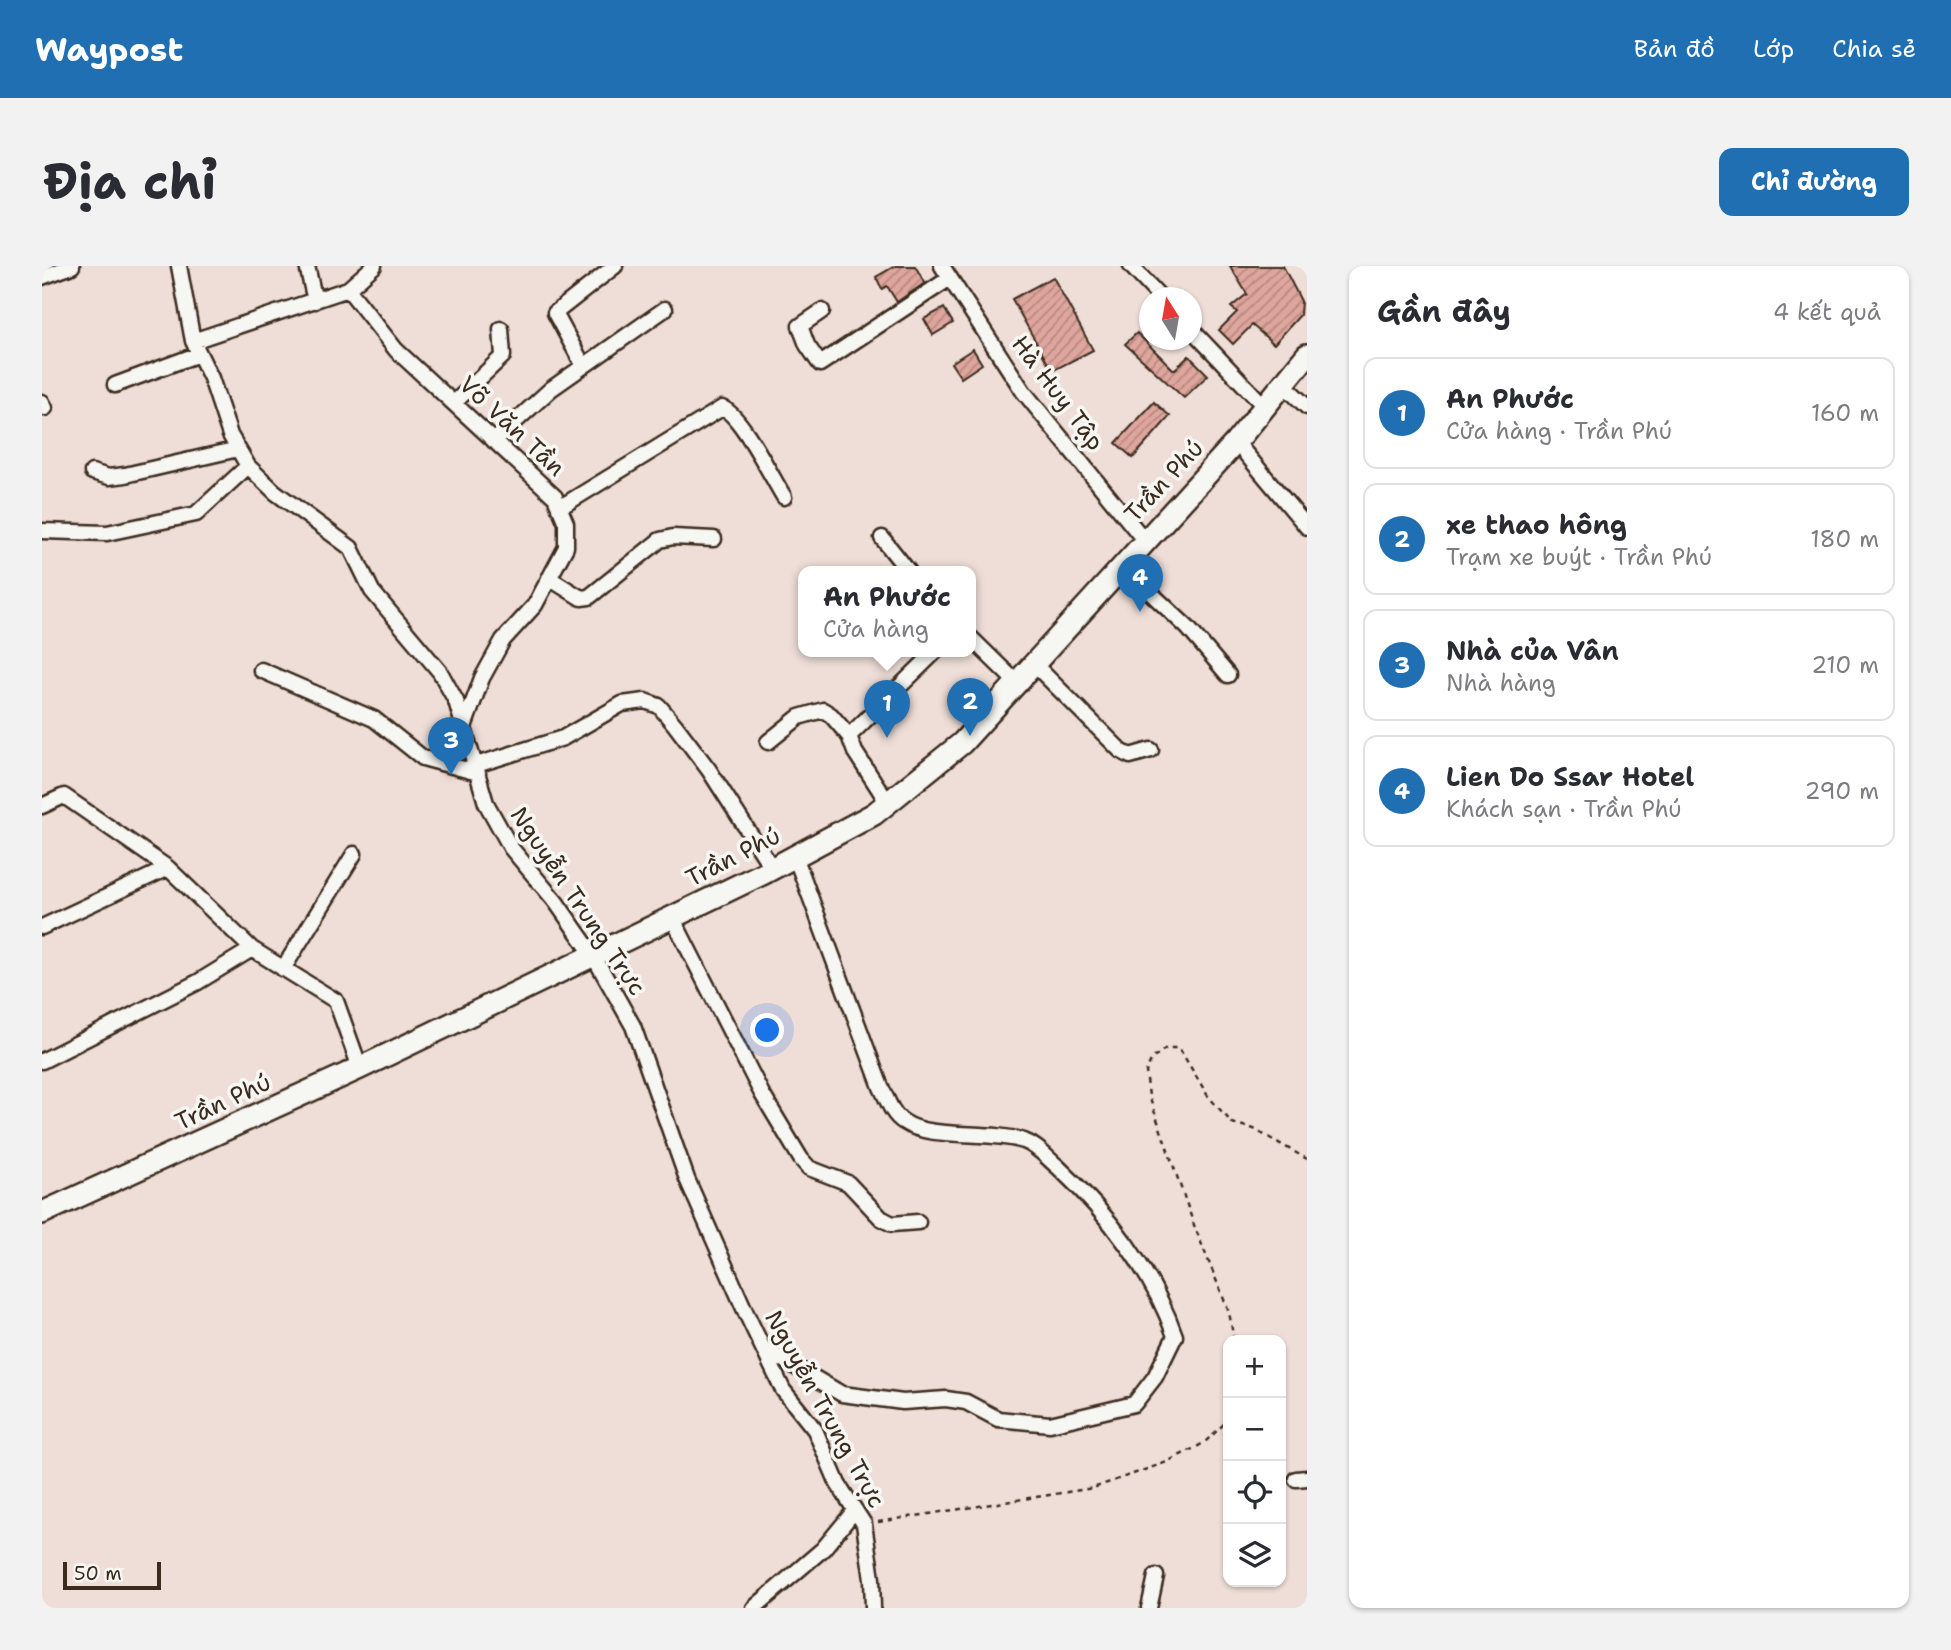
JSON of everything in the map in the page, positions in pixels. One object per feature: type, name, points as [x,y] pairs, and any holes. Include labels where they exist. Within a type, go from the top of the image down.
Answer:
[{"type":"highway","name":"Trần Phú","points":[[42,1213],[360,1068],[673,917],[874,814],[962,743],[1237,442],[1307,355]]},
{"type":"street","points":[[42,277],[72,266]]},
{"type":"street","name":"Nguyễn Trung Trực","points":[[178,266],[196,347],[230,435],[248,466],[275,492],[351,548],[372,591],[440,672],[456,701],[486,803],[511,848],[556,902],[593,955],[633,1026],[687,1179],[762,1347],[783,1390],[815,1430],[838,1485],[864,1524],[873,1608]]},
{"type":"street","points":[[307,266],[315,301]]},
{"type":"street","points":[[115,385],[196,347],[348,289],[374,266]]},
{"type":"street","points":[[583,365],[555,313],[615,266]]},
{"type":"street","points":[[1131,266],[1151,287]]},
{"type":"street","points":[[822,311],[800,326],[807,345],[820,364],[946,272]]},
{"type":"street","name":"Hà Huy Tập","points":[[946,272],[1023,391],[1145,541]]},
{"type":"street","name":"Võ Văn Tần","points":[[348,289],[396,350],[555,497],[566,523],[566,547],[535,606],[503,640],[482,678],[464,727]]},
{"type":"street","points":[[494,441],[551,389],[665,309]]},
{"type":"street","points":[[454,403],[503,356],[501,329]]},
{"type":"street","points":[[1202,341],[1264,406]]},
{"type":"street","points":[[1283,384],[1307,407]]},
{"type":"street","points":[[559,508],[722,408],[728,410],[747,436],[784,497]]},
{"type":"street","points":[[1237,442],[1307,527]]},
{"type":"street","points":[[92,472],[109,477],[125,475],[238,449]]},
{"type":"street","points":[[42,531],[107,533],[185,517],[205,508],[248,466]]},
{"type":"street","points":[[549,578],[581,598],[589,597],[660,540],[673,537],[714,539]]},
{"type":"street","points":[[882,538],[904,566]]},
{"type":"street","points":[[1122,566],[1188,628],[1228,675]]},
{"type":"street","points":[[976,643],[1017,683]]},
{"type":"street","points":[[849,736],[864,718],[930,657]]},
{"type":"street","points":[[1034,664],[1121,751],[1130,756],[1151,750]]},
{"type":"street","points":[[261,670],[374,719],[423,758],[477,769],[563,738],[622,704],[645,701],[659,706],[703,761],[772,868]]},
{"type":"street","points":[[768,742],[799,717],[823,710],[831,715],[849,736],[855,752],[888,803]]},
{"type":"street","points":[[42,806],[64,796],[168,868],[252,949],[336,1001],[360,1068]]},
{"type":"street","points":[[283,969],[355,854]]},
{"type":"street","points":[[762,1347],[842,1394],[903,1402],[946,1399],[966,1402],[998,1419],[1050,1424],[1134,1404],[1155,1377],[1175,1336],[1164,1304],[1096,1203],[1038,1149],[1024,1141],[1001,1137],[921,1131],[902,1122],[894,1112],[881,1087],[795,856]]},
{"type":"street","points":[[42,927],[168,868]]},
{"type":"street","points":[[673,917],[762,1094],[801,1159],[809,1168],[848,1182],[881,1218],[892,1224],[918,1222]]},
{"type":"street","points":[[42,1061],[198,982],[252,949]]},
{"type":"street","points":[[754,1608],[823,1549],[855,1510]]},
{"type":"street","points":[[1149,1608],[1156,1576]]},
{"type":"path","points":[[1233,1335],[1229,1312],[1194,1225],[1149,1096],[1146,1072],[1151,1060],[1166,1048],[1179,1048],[1208,1096],[1231,1123],[1254,1129],[1307,1159]]},
{"type":"path","points":[[864,1524],[1093,1488],[1167,1462],[1204,1443],[1223,1425]]},
{"type":"building","points":[[895,266],[915,266],[925,283],[897,302],[887,286],[882,289],[876,277]]},
{"type":"building","points":[[1230,266],[1283,266],[1301,301],[1300,315],[1274,344],[1252,325],[1233,344],[1219,330],[1237,312],[1231,307],[1247,294]]},
{"type":"building","points":[[1053,277],[1093,350],[1052,371],[1012,299]]},
{"type":"building","points":[[944,308],[953,323],[933,335],[924,319]]},
{"type":"building","points":[[1137,333],[1139,350],[1154,350],[1174,370],[1189,356],[1208,375],[1184,398],[1125,344]]},
{"type":"building","points":[[973,349],[982,364],[961,378],[951,363]]},
{"type":"building","points":[[1154,402],[1170,416],[1133,458],[1116,443]]},
{"type":"place","name":"Lien Do Ssar Hotel","points":[[1140,612]]},
{"type":"place","name":"xe thao hông","points":[[970,736]]},
{"type":"place","name":"An Phước","points":[[887,738]]},
{"type":"place","name":"Nhà của Vân","points":[[451,775]]}]
